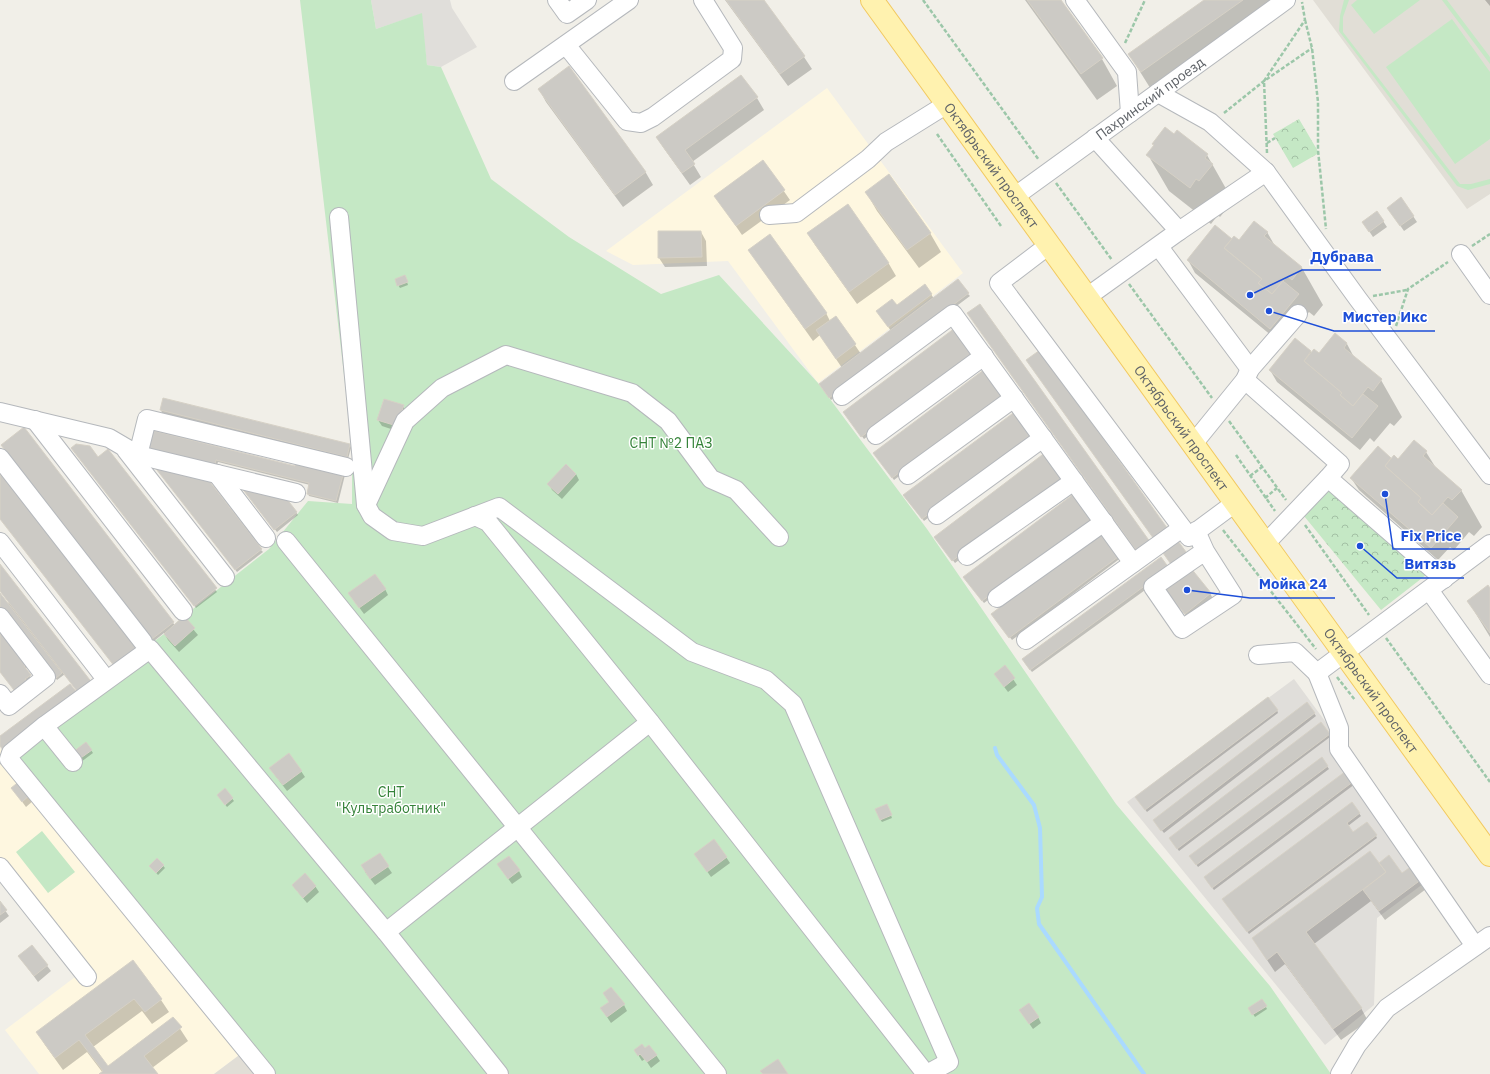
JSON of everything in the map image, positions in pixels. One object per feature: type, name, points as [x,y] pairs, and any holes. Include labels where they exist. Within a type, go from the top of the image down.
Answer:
[{"type":"main road","name":"Октябрьский проспект","points":[[872,0],[1344,653],[1487,846]]},
{"type":"street","points":[[558,0],[567,14],[587,0]]},
{"type":"street","points":[[514,81],[629,0]]},
{"type":"street","points":[[566,45],[627,121],[640,123],[653,117],[732,59],[733,48],[703,0]]},
{"type":"street","points":[[1075,0],[1127,72],[1130,113]]},
{"type":"street","name":"Пахринский проезд","points":[[1014,197],[1286,0]]},
{"type":"street","points":[[1158,93],[1208,120],[1266,172],[1358,299],[1490,475]]},
{"type":"street","points":[[769,215],[796,213],[868,159],[886,142],[947,104]]},
{"type":"street","points":[[1095,138],[1179,231]]},
{"type":"street","points":[[1087,297],[1159,247],[1179,231],[1266,172]]},
{"type":"street","points":[[339,217],[366,505],[372,516],[393,531],[423,536],[475,516],[499,507],[692,652],[766,680],[793,704],[952,1068],[927,1074],[650,722],[488,522],[475,516]]},
{"type":"street","points":[[1049,245],[999,283],[1205,551],[1233,595],[1182,629],[1153,587],[1205,551]]},
{"type":"street","points":[[1159,247],[1248,374],[1340,464],[1265,544]]},
{"type":"street","points":[[1461,254],[1490,295]]},
{"type":"street","points":[[842,396],[953,314],[1133,563]]},
{"type":"street","points":[[1193,444],[1298,314]]},
{"type":"street","points":[[366,505],[405,421],[442,388],[506,355],[632,393],[668,421],[711,479],[736,490],[779,537]]},
{"type":"street","points":[[876,435],[984,356]]},
{"type":"street","points":[[908,475],[1014,398]]},
{"type":"street","points":[[0,412],[109,438],[131,451],[296,493]]},
{"type":"street","points":[[131,451],[146,419],[346,466]]},
{"type":"street","points":[[35,420],[183,611]]},
{"type":"street","points":[[937,515],[1043,438]]},
{"type":"street","points":[[131,451],[225,577]]},
{"type":"street","points":[[0,458],[143,642]]},
{"type":"street","points":[[217,474],[266,538]]},
{"type":"street","points":[[1328,478],[1444,579]]},
{"type":"street","points":[[967,556],[1074,481]]},
{"type":"street","points":[[1026,640],[1133,563],[1236,503]]},
{"type":"street","points":[[997,598],[1104,522]]},
{"type":"street","points":[[0,542],[102,674]]},
{"type":"street","points":[[286,542],[717,1074]]},
{"type":"street","points":[[1317,673],[1489,547]]},
{"type":"street","points":[[1429,590],[1490,675]]},
{"type":"street","points":[[0,617],[46,677],[3,704]]},
{"type":"street","points":[[266,1074],[9,759],[11,753],[44,726],[150,649],[386,932],[499,1074]]},
{"type":"street","points":[[1258,655],[1295,652],[1317,673],[1339,728],[1339,749],[1483,941],[1386,1008],[1357,1045],[1340,1074]]},
{"type":"street","points":[[386,932],[650,722]]},
{"type":"street","points":[[44,726],[73,762]]},
{"type":"street","points":[[0,867],[82,970]]},
{"type":"path","points":[[923,0],[1490,782]]},
{"type":"path","points":[[1117,59],[1144,0]]},
{"type":"path","points":[[1301,0],[1312,48],[1318,102],[1318,150],[1329,259]]},
{"type":"path","points":[[1267,154],[1264,81],[1305,20]]},
{"type":"path","points":[[1224,113],[1264,81],[1312,48]]},
{"type":"path","points":[[937,134],[1001,226]]},
{"type":"path","points":[[1267,143],[1275,138]]},
{"type":"path","points":[[1358,299],[1408,290],[1490,234]]},
{"type":"path","points":[[1390,342],[1408,290]]},
{"type":"path","points":[[1236,455],[1277,514]]},
{"type":"path","points":[[1250,476],[1262,467]]},
{"type":"path","points":[[1265,498],[1277,488]]},
{"type":"shaded area","points":[[371,0],[450,0],[452,8],[477,47],[441,67],[427,65],[421,14],[376,29]]},
{"type":"shaded area","points":[[1313,0],[1490,0],[1490,194],[1467,209]]},
{"type":"shaded area","points":[[827,88],[963,273],[818,383],[728,261],[633,265],[606,251]]},
{"type":"shaded area","points":[[1294,679],[1336,736],[1427,881],[1377,918],[1374,1005],[1325,1045],[1127,802]]},
{"type":"shaded area","points":[[0,748],[242,1053],[214,1074],[39,1074],[5,1030],[75,977],[81,960],[0,858]]},
{"type":"shaded area","points":[[242,1053],[259,1074],[214,1074]]},
{"type":"green space","points":[[300,0],[371,0],[376,29],[422,13],[427,65],[441,67],[491,179],[569,237],[661,294],[719,275],[818,383],[927,529],[1116,804],[1270,986],[1331,1074],[259,1074],[4,753],[164,634],[184,616],[269,549],[308,501],[352,504],[352,443]]},
{"type":"green space","points":[[1344,0],[1349,0],[1343,17],[1343,32],[1460,184],[1471,184],[1490,179],[1490,184],[1468,190],[1457,186],[1339,31],[1340,16]]},
{"type":"green space","points":[[1357,0],[1420,0],[1374,34],[1351,5]]},
{"type":"green space","points":[[1442,0],[1447,0],[1490,57],[1490,64]]},
{"type":"green space","points":[[1452,19],[1490,72],[1490,139],[1455,164],[1386,67]]},
{"type":"green space","points":[[1299,119],[1319,153],[1293,168],[1273,134]]},
{"type":"green space","points":[[1330,490],[1426,575],[1381,610],[1304,516]]},
{"type":"green space","points":[[42,831],[75,872],[48,893],[16,852]]},
{"type":"building","points":[[726,0],[764,0],[805,56],[780,74]]},
{"type":"building","points":[[1027,0],[1061,0],[1103,58],[1081,74]]},
{"type":"building","points":[[1204,0],[1243,0],[1141,72],[1128,54]]},
{"type":"building","points":[[569,66],[646,172],[615,195],[538,89]]},
{"type":"building","points":[[741,75],[758,97],[685,150],[695,164],[682,173],[656,137]]},
{"type":"building","points":[[1165,127],[1174,134],[1177,130],[1208,154],[1205,158],[1213,164],[1199,181],[1196,179],[1190,188],[1146,155],[1154,145],[1152,144]]},
{"type":"building","points":[[763,160],[785,190],[736,226],[714,196]]},
{"type":"building","points":[[889,174],[931,233],[907,250],[865,192]]},
{"type":"building","points":[[1401,197],[1414,216],[1400,226],[1387,208]]},
{"type":"building","points":[[848,204],[889,263],[849,292],[807,233]]},
{"type":"building","points":[[1377,211],[1384,221],[1369,232],[1362,222]]},
{"type":"building","points":[[1254,221],[1268,232],[1264,236],[1302,267],[1292,280],[1287,276],[1272,294],[1258,283],[1262,279],[1224,248],[1234,236],[1239,240]]},
{"type":"building","points":[[1215,225],[1232,239],[1224,248],[1262,279],[1258,283],[1272,294],[1283,281],[1299,294],[1270,329],[1187,260]]},
{"type":"building","points":[[658,231],[701,231],[702,257],[658,258]]},
{"type":"building","points":[[770,234],[827,313],[805,329],[748,250]]},
{"type":"building","points":[[405,275],[408,282],[397,286],[395,279]]},
{"type":"building","points":[[958,279],[969,293],[829,398],[819,384]]},
{"type":"building","points":[[925,284],[932,294],[888,327],[876,311],[892,299],[897,305]]},
{"type":"building","points":[[980,304],[1153,546],[1140,556],[967,313]]},
{"type":"building","points":[[836,316],[856,344],[836,359],[816,330]]},
{"type":"building","points":[[955,328],[973,353],[861,437],[843,412]]},
{"type":"building","points":[[1335,333],[1347,343],[1344,348],[1382,379],[1373,391],[1368,387],[1353,406],[1340,395],[1342,393],[1304,361],[1314,349],[1319,353]]},
{"type":"building","points":[[1295,338],[1311,351],[1304,361],[1342,393],[1340,395],[1353,406],[1363,394],[1378,406],[1352,438],[1269,370]]},
{"type":"building","points":[[1040,350],[1170,532],[1156,542],[1026,360]]},
{"type":"building","points":[[985,369],[1004,394],[892,478],[873,453]]},
{"type":"building","points":[[163,398],[350,444],[347,457],[160,410]]},
{"type":"building","points":[[384,399],[404,405],[397,426],[377,420]]},
{"type":"building","points":[[1016,411],[1034,435],[922,519],[903,495]]},
{"type":"building","points":[[24,427],[174,622],[152,639],[1,445]]},
{"type":"building","points":[[147,429],[295,466],[297,460],[344,471],[336,501],[307,494],[309,483],[216,460],[214,469],[141,451]]},
{"type":"building","points":[[1414,440],[1427,451],[1423,456],[1462,490],[1452,500],[1448,497],[1432,515],[1418,502],[1421,498],[1385,466],[1394,455],[1398,459]]},
{"type":"building","points":[[76,444],[90,446],[98,457],[108,449],[217,588],[194,606],[71,448]]},
{"type":"building","points":[[1378,446],[1391,458],[1385,466],[1421,498],[1418,502],[1432,515],[1443,503],[1458,517],[1431,548],[1350,478]]},
{"type":"building","points":[[1046,452],[1065,477],[952,561],[934,537]]},
{"type":"building","points":[[566,464],[576,474],[558,494],[547,484]]},
{"type":"building","points":[[153,465],[207,478],[262,549],[235,570]]},
{"type":"building","points":[[0,472],[137,650],[115,667],[0,519]]},
{"type":"building","points":[[241,487],[286,498],[297,512],[274,530]]},
{"type":"building","points":[[1075,493],[1094,517],[982,601],[963,577]]},
{"type":"building","points":[[1103,529],[1122,554],[1009,638],[991,614]]},
{"type":"building","points":[[1178,541],[1189,556],[1173,567],[1163,553]]},
{"type":"building","points":[[1161,557],[1169,568],[1030,670],[1022,659]]},
{"type":"building","points":[[0,564],[93,684],[80,695],[0,591]]},
{"type":"building","points":[[1190,567],[1211,593],[1185,614],[1164,588]]},
{"type":"building","points":[[375,574],[386,589],[359,608],[348,593]]},
{"type":"building","points":[[1488,585],[1490,588],[1490,633],[1467,601]]},
{"type":"building","points":[[0,593],[62,673],[55,679],[0,609]]},
{"type":"building","points":[[184,616],[195,628],[175,646],[164,634]]},
{"type":"building","points":[[0,626],[29,662],[24,666],[31,675],[25,679],[29,685],[17,694],[0,672]]},
{"type":"building","points":[[1005,665],[1015,678],[1004,687],[994,674]]},
{"type":"building","points":[[70,684],[79,695],[4,751],[0,746],[0,736]]},
{"type":"building","points":[[1268,697],[1278,710],[1145,810],[1135,797]]},
{"type":"building","points":[[1307,702],[1315,713],[1161,831],[1153,820]]},
{"type":"building","points":[[1321,722],[1330,734],[1177,849],[1169,838]]},
{"type":"building","points":[[86,742],[92,750],[78,760],[73,752]]},
{"type":"building","points":[[289,753],[302,771],[283,785],[269,768]]},
{"type":"building","points":[[1322,757],[1328,766],[1196,865],[1189,856]]},
{"type":"building","points":[[1346,771],[1354,781],[1212,888],[1204,877]]},
{"type":"building","points":[[21,780],[31,794],[22,802],[11,788]]},
{"type":"building","points":[[225,788],[233,798],[225,805],[217,795]]},
{"type":"building","points":[[1352,802],[1360,813],[1347,823],[1353,832],[1367,822],[1377,835],[1247,932],[1222,899]]},
{"type":"building","points":[[887,804],[892,815],[880,820],[875,809]]},
{"type":"building","points":[[714,839],[727,857],[707,872],[694,854]]},
{"type":"building","points":[[1370,851],[1386,872],[1306,932],[1362,1008],[1333,1029],[1277,952],[1267,960],[1252,938]]},
{"type":"building","points":[[380,853],[389,866],[370,879],[361,865]]},
{"type":"building","points":[[1389,855],[1402,873],[1412,866],[1422,879],[1379,911],[1363,890],[1386,872],[1379,863]]},
{"type":"building","points":[[509,856],[520,870],[508,879],[497,864]]},
{"type":"building","points":[[157,858],[164,865],[156,873],[149,866]]},
{"type":"building","points":[[305,873],[316,886],[303,898],[292,885]]},
{"type":"building","points":[[0,901],[7,910],[0,915]]},
{"type":"building","points":[[32,945],[48,965],[34,976],[18,956]]},
{"type":"building","points":[[133,960],[162,999],[145,1012],[134,999],[85,1035],[108,1066],[173,1017],[182,1027],[144,1056],[158,1074],[99,1074],[103,1071],[79,1040],[55,1058],[36,1032]]},
{"type":"building","points":[[611,987],[625,1004],[607,1017],[600,1008],[609,1002],[603,993]]},
{"type":"building","points":[[1262,999],[1267,1006],[1252,1015],[1248,1008]]},
{"type":"building","points":[[1029,1003],[1039,1017],[1029,1024],[1019,1010]]},
{"type":"building","points":[[642,1044],[645,1048],[649,1045],[657,1055],[647,1062],[640,1054],[638,1056],[634,1050]]},
{"type":"building","points":[[778,1059],[788,1074],[763,1074],[760,1071]]},
{"type":"waterway","points":[[995,748],[997,755],[1034,805],[1040,828],[1042,897],[1037,908],[1039,924],[1144,1074]]},
{"type":"place","name":"Дубрава","points":[[1250,295]]},
{"type":"place","name":"Мистер Икс","points":[[1269,311]]},
{"type":"place","name":"Fix Price","points":[[1385,494]]},
{"type":"place","name":"Витязь","points":[[1360,546]]},
{"type":"place","name":"Мойка 24","points":[[1187,590]]},
{"type":"park label","name":"СНТ №2 ПАЗ","points":[[671,443]]},
{"type":"park label","name":"СНТ \"Культработник\"","points":[[391,800]]}]
